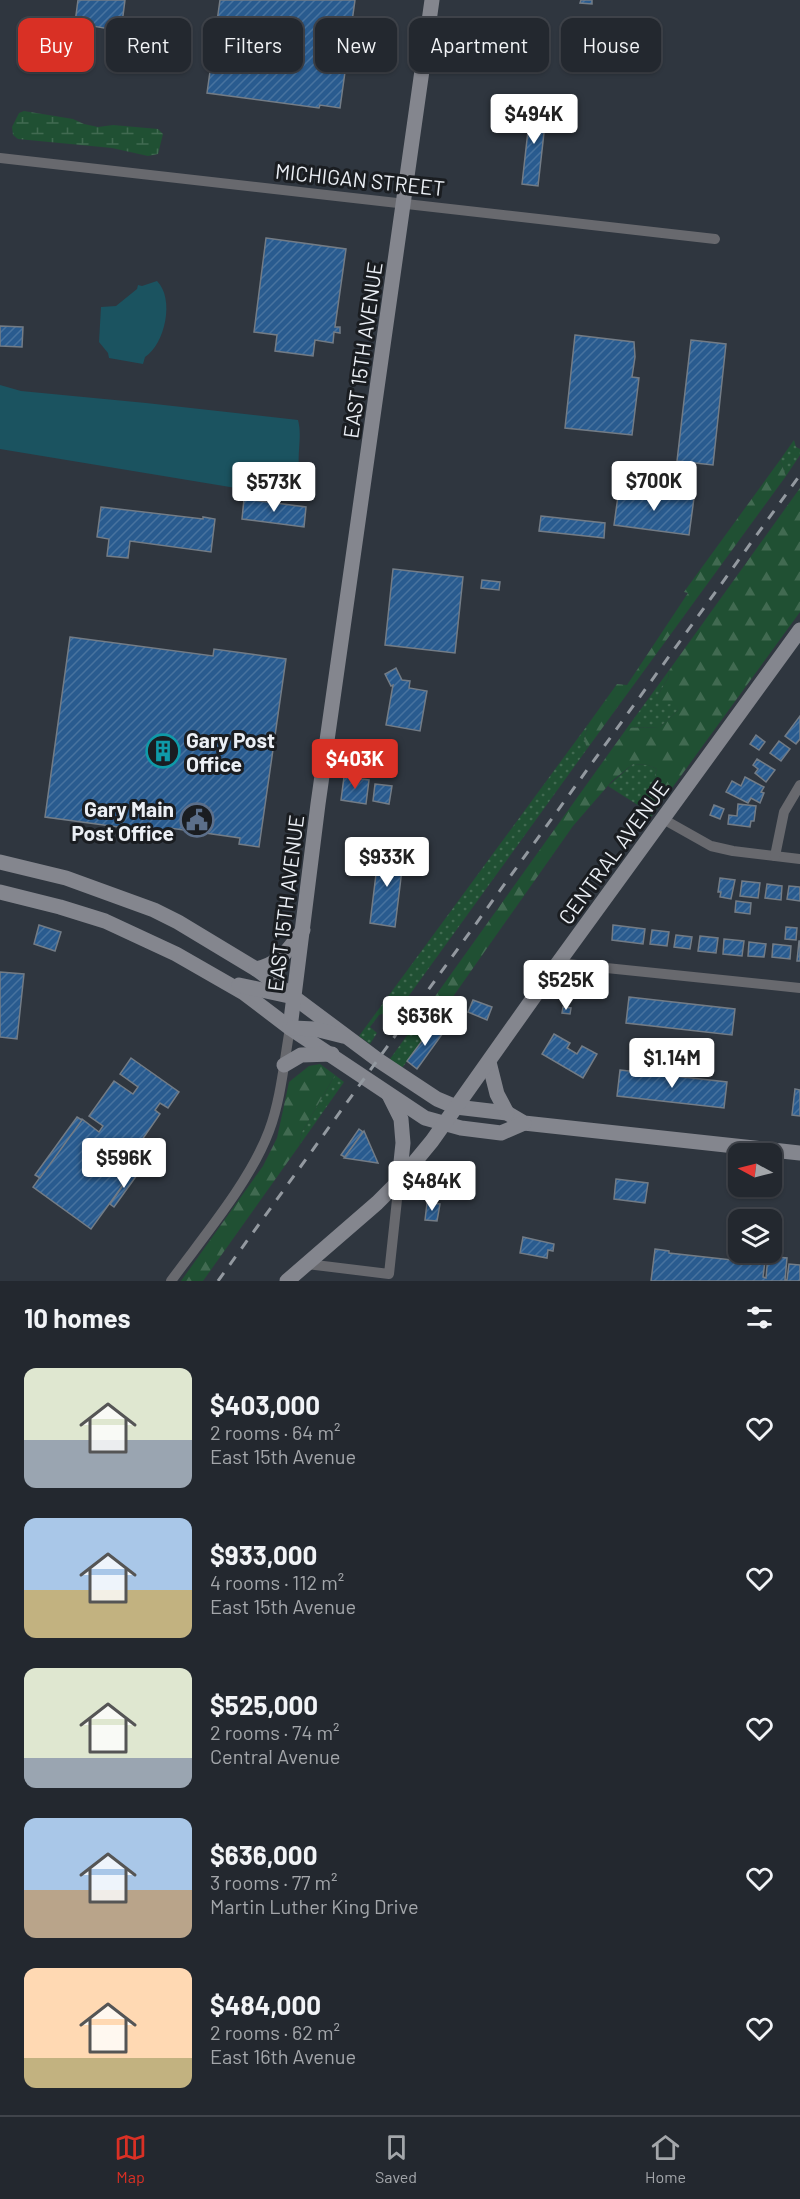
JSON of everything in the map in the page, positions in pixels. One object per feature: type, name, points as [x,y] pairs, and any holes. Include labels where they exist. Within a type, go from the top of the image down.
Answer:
[{"type":"main road","name":"EAST 15TH AVENUE","points":[[290,1028],[320,794],[432,0]]},
{"type":"main road","name":"CENTRAL AVENUE","points":[[287,1281],[354,1225],[399,1180],[445,1124],[558,963],[800,630]]},
{"type":"main road","points":[[0,862],[66,878],[154,910],[197,932],[256,969],[410,1082],[437,1099],[456,1107],[507,1113],[524,1123],[800,1153]]},
{"type":"main road","points":[[0,892],[105,921],[143,937],[244,993],[290,1028],[425,1118],[445,1124],[501,1133],[524,1123]]},
{"type":"main road","points":[[256,969],[281,959],[303,930]]},
{"type":"main road","points":[[214,975],[250,989],[295,997]]},
{"type":"main road","points":[[290,1028],[315,1029],[350,1038]]},
{"type":"main road","points":[[284,1065],[301,1055],[332,1054]]},
{"type":"main road","points":[[489,1062],[497,1094],[507,1113]]},
{"type":"main road","points":[[387,1092],[401,1119],[403,1143],[399,1180]]},
{"type":"street","name":"MICHIGAN STREET","points":[[0,159],[715,239]]},
{"type":"street","points":[[775,856],[784,812],[800,785]]},
{"type":"street","points":[[663,819],[711,846],[800,859]]},
{"type":"street","points":[[558,963],[800,988]]},
{"type":"street","points":[[171,1281],[254,1164],[272,1124],[290,1028]]},
{"type":"street","points":[[307,1264],[389,1274],[399,1180]]},
{"type":"green space","points":[[24,111],[73,119],[98,127],[113,125],[158,129],[163,134],[158,154],[148,156],[112,148],[18,139],[13,135],[12,127],[19,113]]},
{"type":"green space","points":[[794,440],[796,447],[800,449],[800,455],[786,476],[780,460]]},
{"type":"green space","points":[[780,460],[786,476],[587,749],[584,738],[589,723],[617,684],[627,685],[688,593],[684,592]]},
{"type":"green space","points":[[800,488],[800,612],[651,817],[644,809],[657,769],[648,765],[633,764],[612,781],[573,826],[438,1018],[426,1009],[627,728],[660,727],[678,710],[674,703],[660,706],[657,697],[668,678],[670,669]]},
{"type":"green space","points":[[670,669],[668,678],[657,697],[675,703],[678,710],[660,727],[627,728]]},
{"type":"green space","points":[[589,723],[584,738],[587,749],[400,1008],[379,1015],[370,1027],[377,1033],[370,1044],[359,1036]]},
{"type":"green space","points":[[633,764],[648,765],[657,769],[644,809],[608,786]]},
{"type":"green space","points":[[426,1009],[438,1018],[402,1068],[390,1059]]},
{"type":"green space","points":[[320,1064],[335,1075],[302,1132],[299,1146],[203,1281],[181,1281],[263,1166],[277,1138],[289,1082],[309,1066]]},
{"type":"green space","points":[[335,1075],[344,1082],[299,1146],[302,1132]]},
{"type":"water","points":[[157,281],[166,299],[165,321],[158,342],[145,357],[143,364],[109,358],[108,353],[99,342],[101,307],[116,306],[137,289],[138,285],[142,286]]},
{"type":"water","points":[[0,385],[21,391],[298,420],[301,475],[297,478],[291,492],[282,493],[248,490],[0,449]]},
{"type":"building","points":[[78,0],[125,0],[123,18],[106,18],[106,28],[94,26],[94,18],[76,18]]},
{"type":"building","points":[[220,0],[355,0],[352,18],[315,18],[315,72],[345,72],[340,108],[320,105],[319,108],[207,93],[210,72],[303,72],[303,18],[217,18]]},
{"type":"building","points":[[581,0],[592,0],[592,4],[580,3]]},
{"type":"building","points":[[531,104],[547,106],[538,186],[522,184]]},
{"type":"building","points":[[266,238],[346,249],[335,327],[340,327],[340,333],[334,332],[333,343],[315,340],[313,356],[275,351],[277,335],[254,332]]},
{"type":"building","points":[[0,326],[23,327],[22,347],[0,346]]},
{"type":"building","points":[[575,335],[634,342],[635,357],[632,377],[639,378],[632,435],[565,428]]},
{"type":"building","points":[[691,340],[726,344],[713,465],[677,461]]},
{"type":"building","points":[[619,489],[694,498],[689,535],[614,525]]},
{"type":"building","points":[[244,499],[306,507],[304,527],[242,519]]},
{"type":"building","points":[[101,507],[215,519],[211,552],[130,541],[128,558],[107,556],[109,539],[97,537]]},
{"type":"building","points":[[541,516],[605,523],[604,538],[539,531]]},
{"type":"building","points":[[393,569],[463,577],[455,653],[385,645]]},
{"type":"building","points":[[482,580],[500,582],[499,590],[481,588]]},
{"type":"building","name":"Gary Post Office","points":[[70,637],[213,656],[214,649],[286,659],[259,847],[239,844],[240,838],[170,828],[170,834],[45,817]]},
{"type":"building","points":[[396,668],[402,680],[410,681],[409,688],[427,691],[420,731],[386,725],[393,685],[391,686],[385,674]]},
{"type":"building","points":[[800,716],[800,739],[796,744],[785,736]]},
{"type":"building","points":[[756,735],[765,742],[759,750],[750,744]]},
{"type":"building","points":[[779,741],[790,749],[781,761],[770,753]]},
{"type":"building","points":[[757,759],[775,770],[766,782],[755,773],[758,769],[753,765]]},
{"type":"building","points":[[344,777],[369,780],[366,804],[341,800]]},
{"type":"building","points":[[745,777],[764,787],[760,803],[751,798],[748,803],[726,792],[732,781],[741,786]]},
{"type":"building","points":[[375,784],[392,786],[389,804],[373,801]]},
{"type":"building","points":[[738,804],[756,806],[754,821],[751,821],[750,827],[728,824],[729,815],[737,816]]},
{"type":"building","points":[[714,805],[724,809],[720,819],[710,815]]},
{"type":"building","points":[[379,850],[404,853],[395,927],[370,923]]},
{"type":"building","points":[[720,878],[735,880],[731,899],[720,897],[721,892],[718,892]]},
{"type":"building","points":[[742,881],[760,883],[758,898],[740,896]]},
{"type":"building","points":[[767,884],[782,886],[781,900],[765,898]]},
{"type":"building","points":[[789,886],[800,887],[800,901],[787,899]]},
{"type":"building","points":[[736,901],[751,903],[750,914],[735,912]]},
{"type":"building","points":[[39,925],[61,932],[55,951],[34,944]]},
{"type":"building","points":[[613,925],[645,929],[643,944],[612,940]]},
{"type":"building","points":[[786,927],[797,928],[796,940],[785,939]]},
{"type":"building","points":[[652,930],[669,932],[667,946],[650,944]]},
{"type":"building","points":[[676,935],[692,937],[690,949],[674,947]]},
{"type":"building","points":[[700,936],[718,938],[716,953],[698,951]]},
{"type":"building","points":[[724,939],[744,941],[742,956],[723,954]]},
{"type":"building","points":[[799,941],[800,961],[797,961]]},
{"type":"building","points":[[749,942],[766,944],[764,957],[748,956]]},
{"type":"building","points":[[773,944],[791,946],[790,959],[772,957]]},
{"type":"building","points":[[0,972],[24,974],[17,1039],[0,1037]]},
{"type":"building","points":[[629,997],[735,1009],[732,1035],[626,1023]]},
{"type":"building","points":[[473,1000],[492,1007],[487,1020],[468,1012]]},
{"type":"building","points":[[447,1005],[459,1014],[447,1032],[443,1033],[433,1026]]},
{"type":"building","points":[[563,1007],[571,1008],[570,1014],[562,1013]]},
{"type":"building","points":[[433,1026],[443,1033],[417,1069],[407,1061]]},
{"type":"building","points":[[554,1034],[570,1043],[567,1048],[577,1054],[582,1046],[597,1054],[583,1078],[542,1054]]},
{"type":"building","points":[[131,1058],[179,1092],[168,1108],[160,1103],[155,1110],[160,1114],[135,1150],[129,1145],[124,1152],[139,1163],[91,1229],[33,1187],[82,1119],[99,1132],[103,1126],[89,1116],[114,1081],[133,1094],[138,1087],[120,1074]]},
{"type":"building","points":[[620,1070],[727,1082],[724,1108],[617,1096]]},
{"type":"building","points":[[795,1089],[800,1090],[800,1116],[792,1115]]},
{"type":"building","points":[[77,1117],[82,1120],[40,1178],[35,1175]]},
{"type":"building","points":[[359,1129],[363,1132],[345,1157],[341,1155]]},
{"type":"building","points":[[364,1131],[378,1163],[344,1158]]},
{"type":"building","points":[[133,1171],[137,1175],[114,1207],[110,1204]]},
{"type":"building","points":[[616,1179],[648,1183],[645,1203],[614,1199]]},
{"type":"building","points":[[427,1203],[440,1204],[437,1221],[425,1220]]},
{"type":"building","points":[[523,1237],[554,1244],[553,1251],[548,1250],[547,1258],[520,1253]]},
{"type":"building","points":[[655,1249],[669,1251],[669,1253],[728,1260],[728,1263],[765,1263],[763,1277],[766,1278],[767,1263],[782,1263],[782,1257],[787,1258],[785,1280],[787,1280],[789,1264],[800,1265],[800,1281],[651,1281]]},
{"type":"railway","points":[[218,1281],[800,475]]},
{"type":"place","name":"Gary Post Office","points":[[163,751]]},
{"type":"place","name":"Gary Main Post Office","points":[[197,820]]}]
